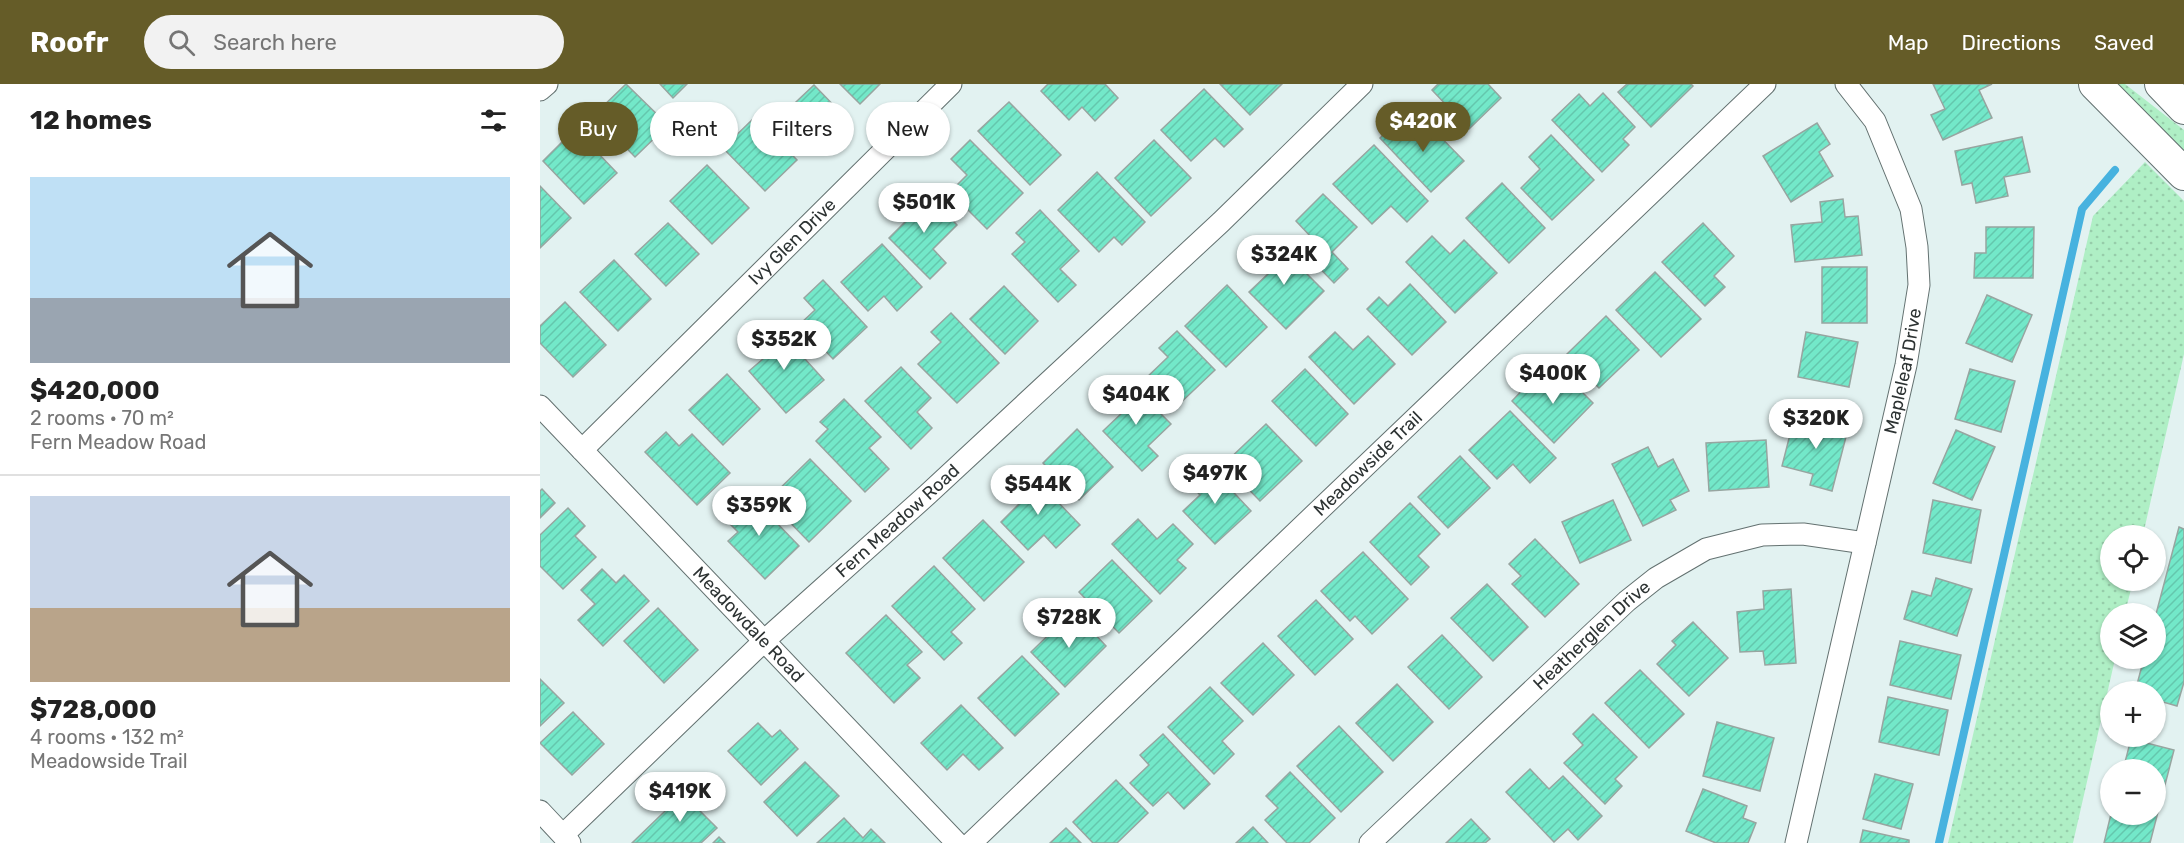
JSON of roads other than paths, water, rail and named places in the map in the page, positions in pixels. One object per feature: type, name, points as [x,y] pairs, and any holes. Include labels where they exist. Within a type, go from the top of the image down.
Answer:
[{"type":"main road","points":[[2095,84],[2184,174]]},
{"type":"main road","points":[[2161,84],[2184,108]]},
{"type":"street","points":[[540,90],[547,84]]},
{"type":"street","name":"Ivy Glen Drive","points":[[582,450],[951,84]]},
{"type":"street","name":"Fern Meadow Road","points":[[566,839],[764,641],[928,494],[1221,222],[1362,84]]},
{"type":"street","name":"Meadowside Trail","points":[[970,843],[1766,84]]},
{"type":"street","name":"Mapleleaf Drive","points":[[1796,843],[1906,365],[1919,285],[1917,247],[1911,209],[1875,121],[1846,84]]},
{"type":"street","name":"Meadowdale Road","points":[[540,406],[957,843]]},
{"type":"street","name":"Heatherglen Drive","points":[[1370,843],[1627,601],[1656,578],[1706,549],[1762,535],[1803,534],[1865,543]]},
{"type":"street","points":[[540,812],[566,839]]},
{"type":"waterway","points":[[1939,843],[2082,209],[2115,170]]}]
